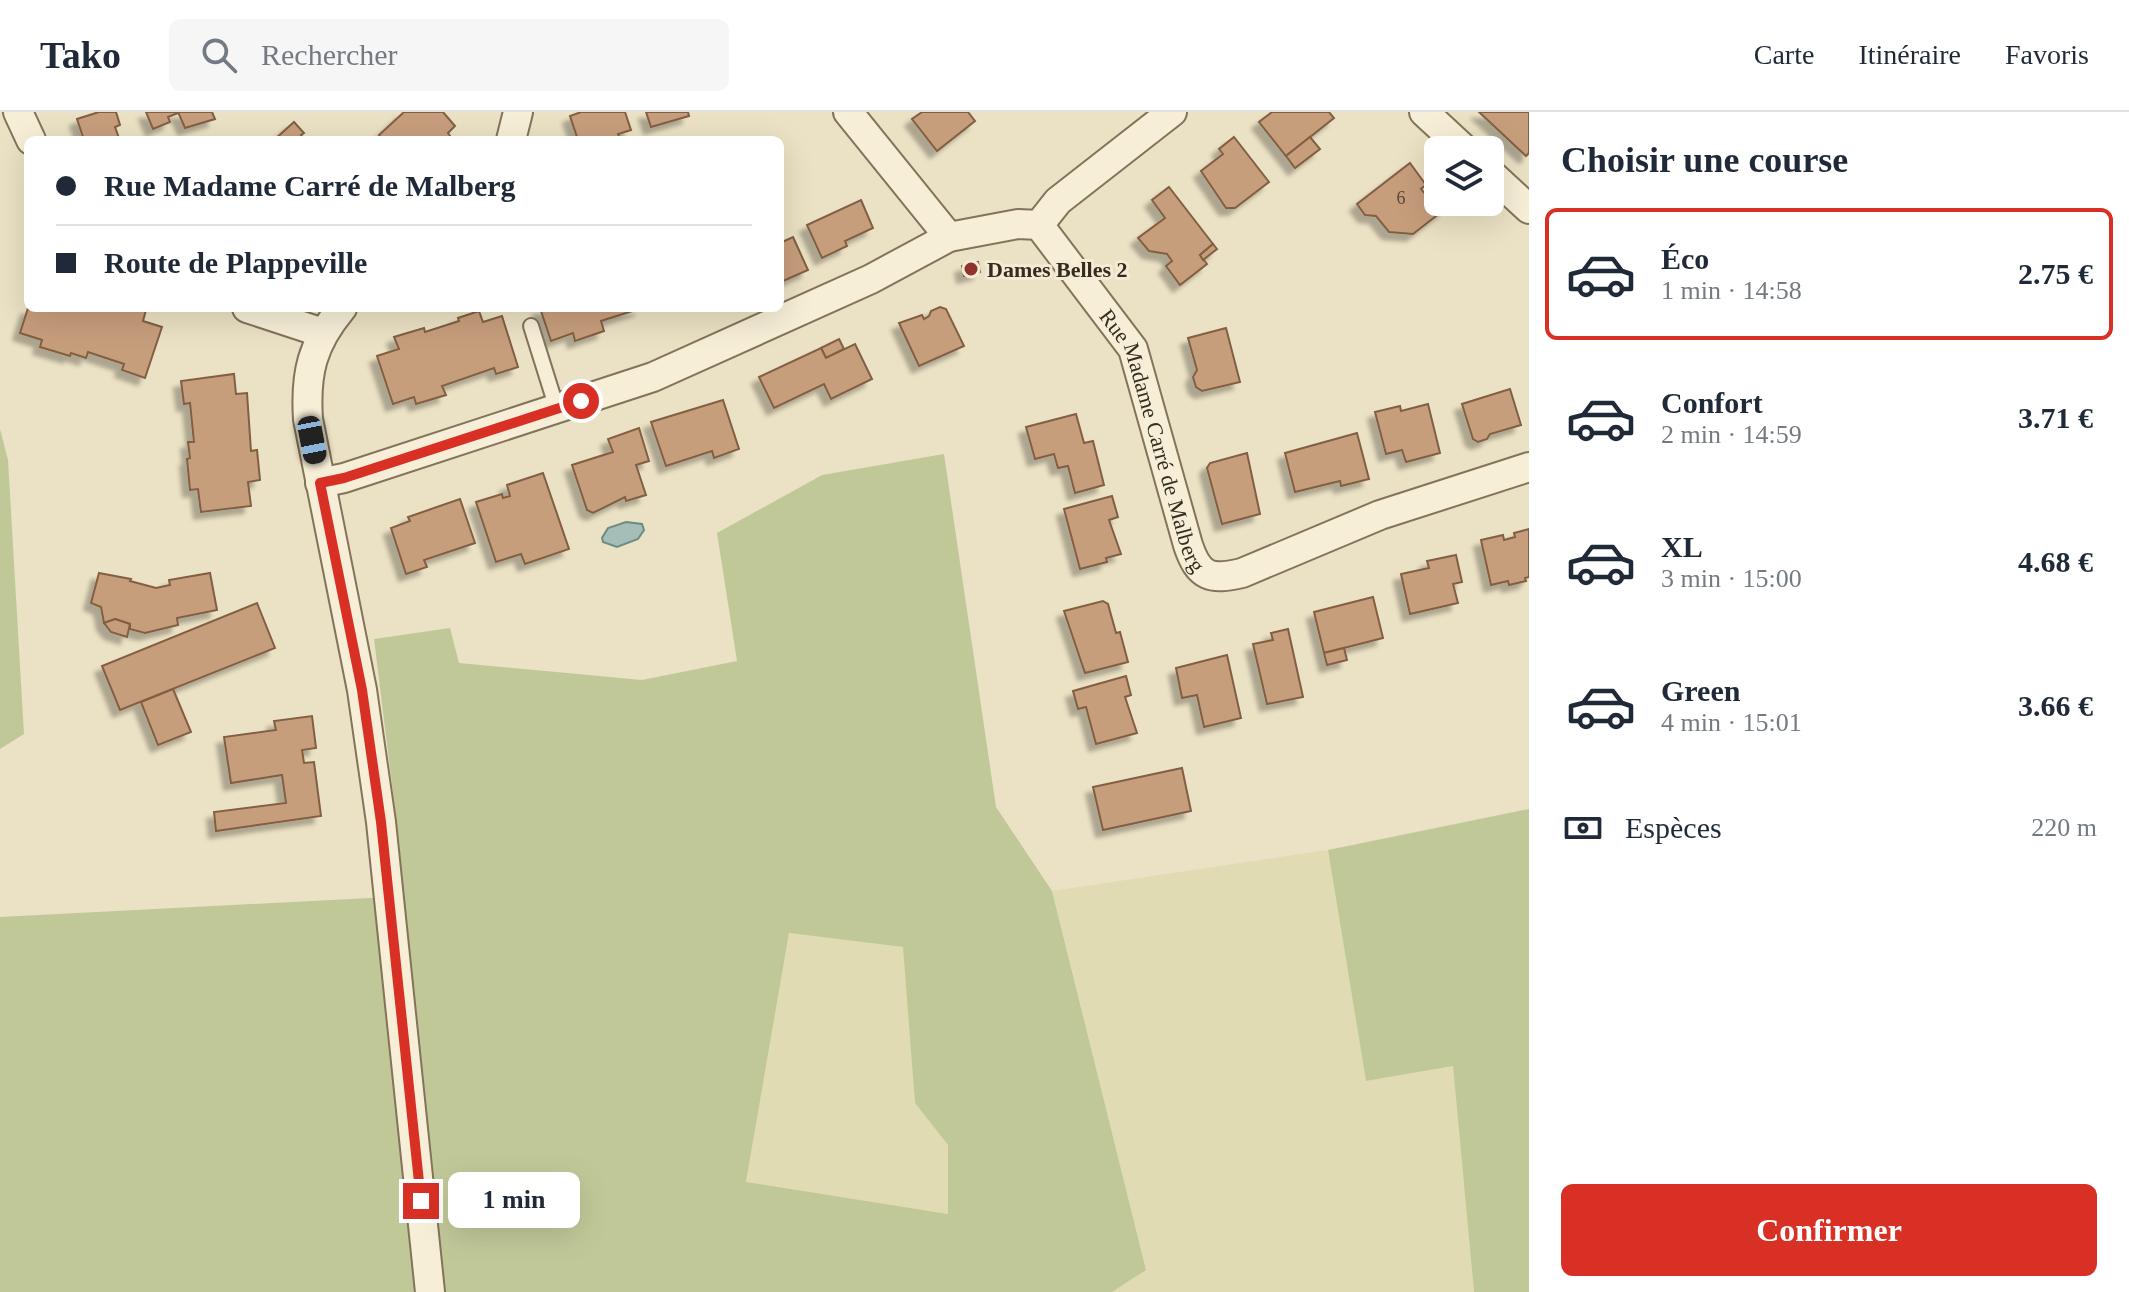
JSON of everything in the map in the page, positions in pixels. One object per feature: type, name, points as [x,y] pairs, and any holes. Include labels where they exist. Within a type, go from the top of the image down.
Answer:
[{"type":"street","points":[[18,112],[29,136]]},
{"type":"street","points":[[512,136],[518,112]]},
{"type":"street","points":[[848,112],[949,237]]},
{"type":"street","points":[[320,483],[344,478],[653,377],[871,279],[949,237],[1018,224],[1039,225],[1058,201],[1172,112]]},
{"type":"street","points":[[1424,112],[1450,136]]},
{"type":"street","points":[[1504,186],[1529,209]]},
{"type":"street","name":"Rue Madame Carré de Malberg","points":[[1039,225],[1133,349],[1188,545],[1194,563],[1205,575],[1221,578],[1242,573],[1380,515],[1529,467]]},
{"type":"street","points":[[259,312],[323,333]]},
{"type":"street","points":[[339,312],[323,333],[311,362],[306,391],[308,419],[362,690],[379,808],[430,1292]]},
{"type":"lane","points":[[531,326],[557,409]]},
{"type":"shaded area","points":[[1328,850],[1366,1081],[1453,1066],[1474,1292],[1112,1292],[1146,1270],[1052,891]]},
{"type":"shaded area","points":[[789,933],[904,947],[915,1103],[948,1145],[949,1214],[746,1183]]},
{"type":"green space","points":[[0,429],[8,460],[24,734],[0,749]]},
{"type":"green space","points":[[944,454],[996,807],[1052,891],[1146,1270],[1112,1292],[0,1292],[0,917],[389,897],[396,817],[374,639],[450,628],[459,663],[642,680],[737,661],[717,533],[822,475]],"holes":[[[789,933],[903,947],[915,1103],[948,1145],[948,1214],[746,1182]]]},
{"type":"green space","points":[[1529,809],[1529,1292],[1474,1292],[1453,1066],[1366,1081],[1328,850]]},
{"type":"water","points":[[626,522],[642,524],[644,530],[638,539],[617,547],[603,542],[608,528]]},
{"type":"building","points":[[99,112],[116,112],[120,125],[115,127],[118,136],[83,136],[77,119]]},
{"type":"building","points":[[146,112],[178,113],[168,117],[170,122],[153,129]]},
{"type":"building","points":[[178,112],[212,112],[215,119],[185,128]]},
{"type":"building","points":[[404,112],[443,112],[455,126],[448,133],[450,136],[379,135]]},
{"type":"building","points":[[581,112],[625,112],[631,130],[619,136],[577,136],[570,116]]},
{"type":"building","points":[[646,112],[688,112],[689,116],[651,127]]},
{"type":"building","points":[[922,112],[968,112],[975,121],[937,151],[912,119]]},
{"type":"building","points":[[1272,112],[1329,112],[1334,118],[1286,156],[1259,122]]},
{"type":"building","points":[[1479,112],[1529,112],[1529,153],[1526,156]]},
{"type":"building","points":[[294,122],[304,133],[302,136],[278,136]]},
{"type":"building","points":[[1234,137],[1269,182],[1235,208],[1226,208],[1201,171],[1223,154],[1219,149]]},
{"type":"building","points":[[1310,137],[1320,149],[1295,168],[1286,156]]},
{"type":"building","points":[[1410,163],[1424,182],[1421,189],[1424,193],[1424,216],[1436,216],[1413,234],[1389,232],[1376,216],[1365,215],[1357,204]]},
{"type":"building","points":[[1169,187],[1213,244],[1200,255],[1207,264],[1180,285],[1166,266],[1172,261],[1167,254],[1149,251],[1138,238],[1165,218],[1152,200]]},
{"type":"building","points":[[861,200],[873,228],[845,241],[847,246],[822,258],[807,225]]},
{"type":"building","points":[[793,237],[808,270],[784,281],[784,241]]},
{"type":"building","points":[[1213,244],[1217,249],[1203,260],[1200,255]]},
{"type":"building","name":"Dames Belles 2","points":[[978,262],[980,272],[964,276],[962,266]]},
{"type":"building","points":[[940,307],[946,309],[964,346],[919,366],[899,323],[922,315],[924,319]]},
{"type":"building","points":[[27,312],[145,312],[143,321],[162,327],[145,378],[122,370],[124,364],[88,352],[86,358],[40,347],[42,340],[20,333]]},
{"type":"building","points":[[476,312],[479,312],[483,322],[502,316],[518,367],[496,374],[494,368],[442,386],[446,395],[416,404],[414,397],[393,404],[377,356],[399,349],[394,337],[424,328],[425,332],[459,321],[458,318]]},
{"type":"building","points":[[541,312],[629,312],[601,321],[604,331],[575,341],[573,333],[551,341]]},
{"type":"building","points":[[1226,328],[1240,382],[1202,391],[1196,387],[1193,377],[1197,370],[1188,338]]},
{"type":"building","points":[[839,339],[844,349],[826,358],[821,348]]},
{"type":"building","points":[[855,344],[872,379],[831,399],[824,384],[774,408],[759,377],[821,348],[826,358]]},
{"type":"building","points":[[234,374],[236,394],[247,393],[251,451],[257,450],[260,480],[248,482],[251,506],[201,512],[198,489],[190,490],[188,442],[194,442],[190,403],[184,404],[181,381]]},
{"type":"building","points":[[1510,389],[1521,425],[1490,434],[1487,439],[1478,442],[1473,439],[1462,404]]},
{"type":"building","points":[[723,400],[739,449],[714,458],[712,451],[666,466],[651,422]]},
{"type":"building","points":[[1428,404],[1440,453],[1406,462],[1402,450],[1386,454],[1375,412],[1400,406],[1401,411]]},
{"type":"building","points":[[1076,414],[1084,443],[1093,441],[1104,485],[1075,493],[1068,466],[1058,468],[1054,454],[1035,459],[1026,427]]},
{"type":"building","points":[[639,428],[649,461],[636,465],[646,495],[626,501],[625,497],[593,513],[587,510],[572,465],[613,452],[608,439]]},
{"type":"building","points":[[1357,433],[1369,479],[1341,486],[1340,481],[1295,492],[1285,453]]},
{"type":"building","points":[[1247,453],[1260,514],[1222,524],[1207,468],[1210,463]]},
{"type":"building","points":[[543,473],[569,549],[525,564],[521,554],[496,562],[476,502],[502,494],[503,498],[510,496],[507,485]]},
{"type":"building","points":[[1112,496],[1118,517],[1109,520],[1121,554],[1106,558],[1107,562],[1080,569],[1064,509]]},
{"type":"building","points":[[460,499],[475,543],[424,560],[427,567],[406,574],[391,528],[410,521],[408,517]]},
{"type":"building","points":[[1529,529],[1529,577],[1525,578],[1526,581],[1509,585],[1508,581],[1491,585],[1481,540],[1503,535],[1504,540]]},
{"type":"building","points":[[1456,555],[1462,582],[1453,584],[1458,603],[1410,614],[1401,574],[1429,568],[1427,561]]},
{"type":"building","points":[[99,573],[156,588],[170,585],[169,580],[210,573],[217,610],[177,618],[178,625],[145,633],[130,629],[130,624],[115,619],[104,623],[101,607],[91,603]]},
{"type":"building","points":[[1373,597],[1383,638],[1324,653],[1314,612]]},
{"type":"building","points":[[1103,601],[1108,604],[1116,633],[1120,632],[1128,662],[1085,673],[1064,611]]},
{"type":"building","points":[[257,603],[275,648],[120,710],[102,666]]},
{"type":"building","points":[[115,619],[130,624],[127,637],[111,632],[104,623]]},
{"type":"building","points":[[1288,629],[1303,697],[1267,704],[1253,644],[1273,640],[1271,633]]},
{"type":"building","points":[[1344,648],[1347,660],[1327,665],[1324,653]]},
{"type":"building","points":[[1227,655],[1241,718],[1204,727],[1197,695],[1182,698],[1176,668]]},
{"type":"building","points":[[1126,676],[1131,695],[1125,697],[1137,733],[1096,744],[1086,707],[1078,709],[1073,691]]},
{"type":"building","points":[[173,689],[191,732],[158,745],[141,702]]},
{"type":"building","points":[[312,716],[316,748],[302,750],[304,763],[314,762],[321,816],[216,831],[214,812],[286,803],[282,775],[231,783],[224,737],[276,730],[274,721]]},
{"type":"building","points":[[1182,768],[1191,811],[1103,830],[1093,787]]},
{"type":"place","name":"Dames Belles 2","points":[[971,269]]},
{"type":"route","points":[[421,1201],[381,822],[362,690],[320,483],[344,478],[581,401]]}]
